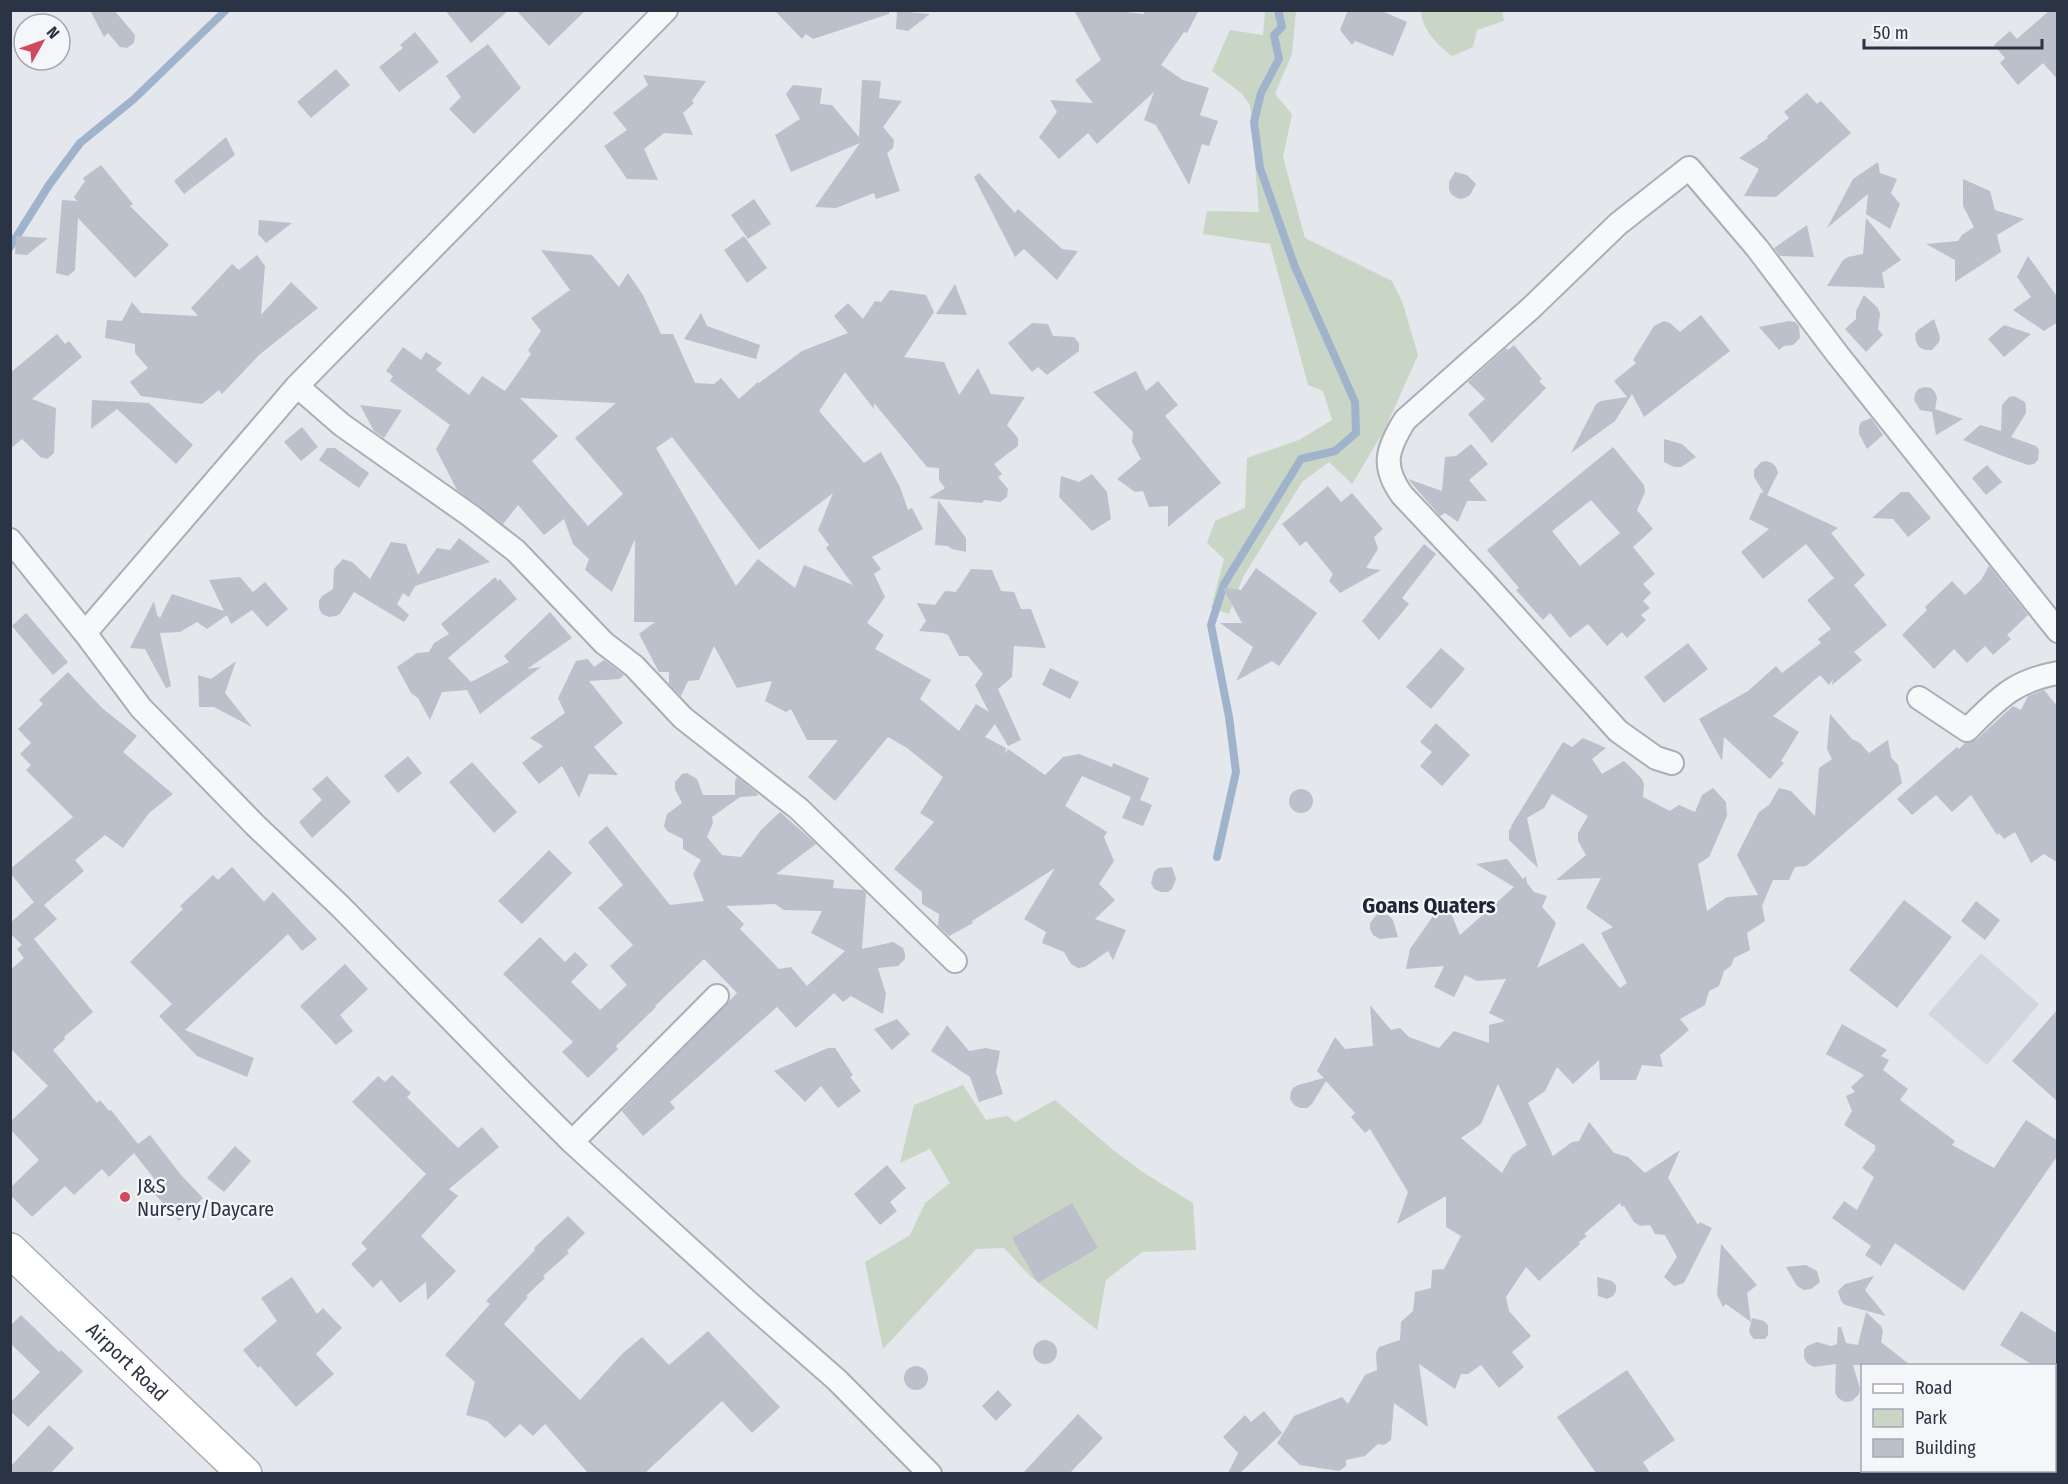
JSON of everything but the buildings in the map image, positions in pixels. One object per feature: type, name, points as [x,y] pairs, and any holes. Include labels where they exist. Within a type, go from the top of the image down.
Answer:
[{"type":"street","points":[[85,633],[297,386],[666,10]]},
{"type":"street","points":[[1672,763],[1656,758],[1618,731],[1402,495],[1391,480],[1388,462],[1394,439],[1405,420],[1531,308],[1618,224],[1689,168],[1757,248],[1838,355],[2058,631]]},
{"type":"street","points":[[297,386],[342,425],[471,516],[516,551],[604,644],[634,666],[683,718],[799,809],[955,961]]},
{"type":"street","points":[[10,540],[85,633],[141,708],[256,826],[341,907],[523,1094],[573,1142],[837,1380],[930,1473]]},
{"type":"street","points":[[1918,698],[1967,730],[1996,700],[2023,682],[2058,673]]},
{"type":"street","points":[[573,1142],[717,996]]},
{"type":"street","name":"Airport Road","points":[[10,1250],[245,1473]]},
{"type":"shaded area","points":[[1981,953],[2039,1004],[1987,1065],[1928,1014]]},
{"type":"green space","points":[[1265,11],[1296,11],[1292,54],[1275,94],[1292,114],[1283,157],[1305,238],[1392,281],[1403,304],[1418,355],[1385,429],[1352,484],[1329,462],[1302,482],[1243,577],[1229,614],[1211,608],[1224,559],[1207,543],[1215,521],[1245,508],[1247,458],[1299,440],[1332,420],[1323,391],[1308,385],[1270,244],[1203,234],[1207,211],[1259,212],[1250,105],[1241,93],[1212,71],[1230,30],[1263,35]]},
{"type":"green space","points":[[1421,11],[1502,11],[1504,21],[1477,30],[1473,47],[1452,56],[1432,36],[1424,24]]},
{"type":"green space","points":[[963,1085],[986,1120],[1007,1116],[1015,1122],[1055,1100],[1113,1150],[1144,1173],[1193,1203],[1196,1250],[1142,1252],[1106,1280],[1097,1330],[1030,1276],[1004,1248],[976,1249],[883,1349],[865,1262],[910,1235],[925,1203],[950,1183],[930,1149],[900,1163],[914,1105]]},
{"type":"waterway","points":[[10,247],[49,185],[80,143],[134,99],[226,10]]},
{"type":"waterway","points":[[1217,857],[1236,772],[1229,717],[1211,625],[1224,584],[1301,459],[1335,451],[1356,433],[1355,402],[1295,267],[1260,168],[1254,122],[1261,93],[1279,59],[1274,35],[1282,27],[1278,10]]},
{"type":"place","name":"J&S Nursery/Daycare","points":[[125,1197]]},
{"type":"district","name":"Goans Quaters","points":[[1429,905]]}]
